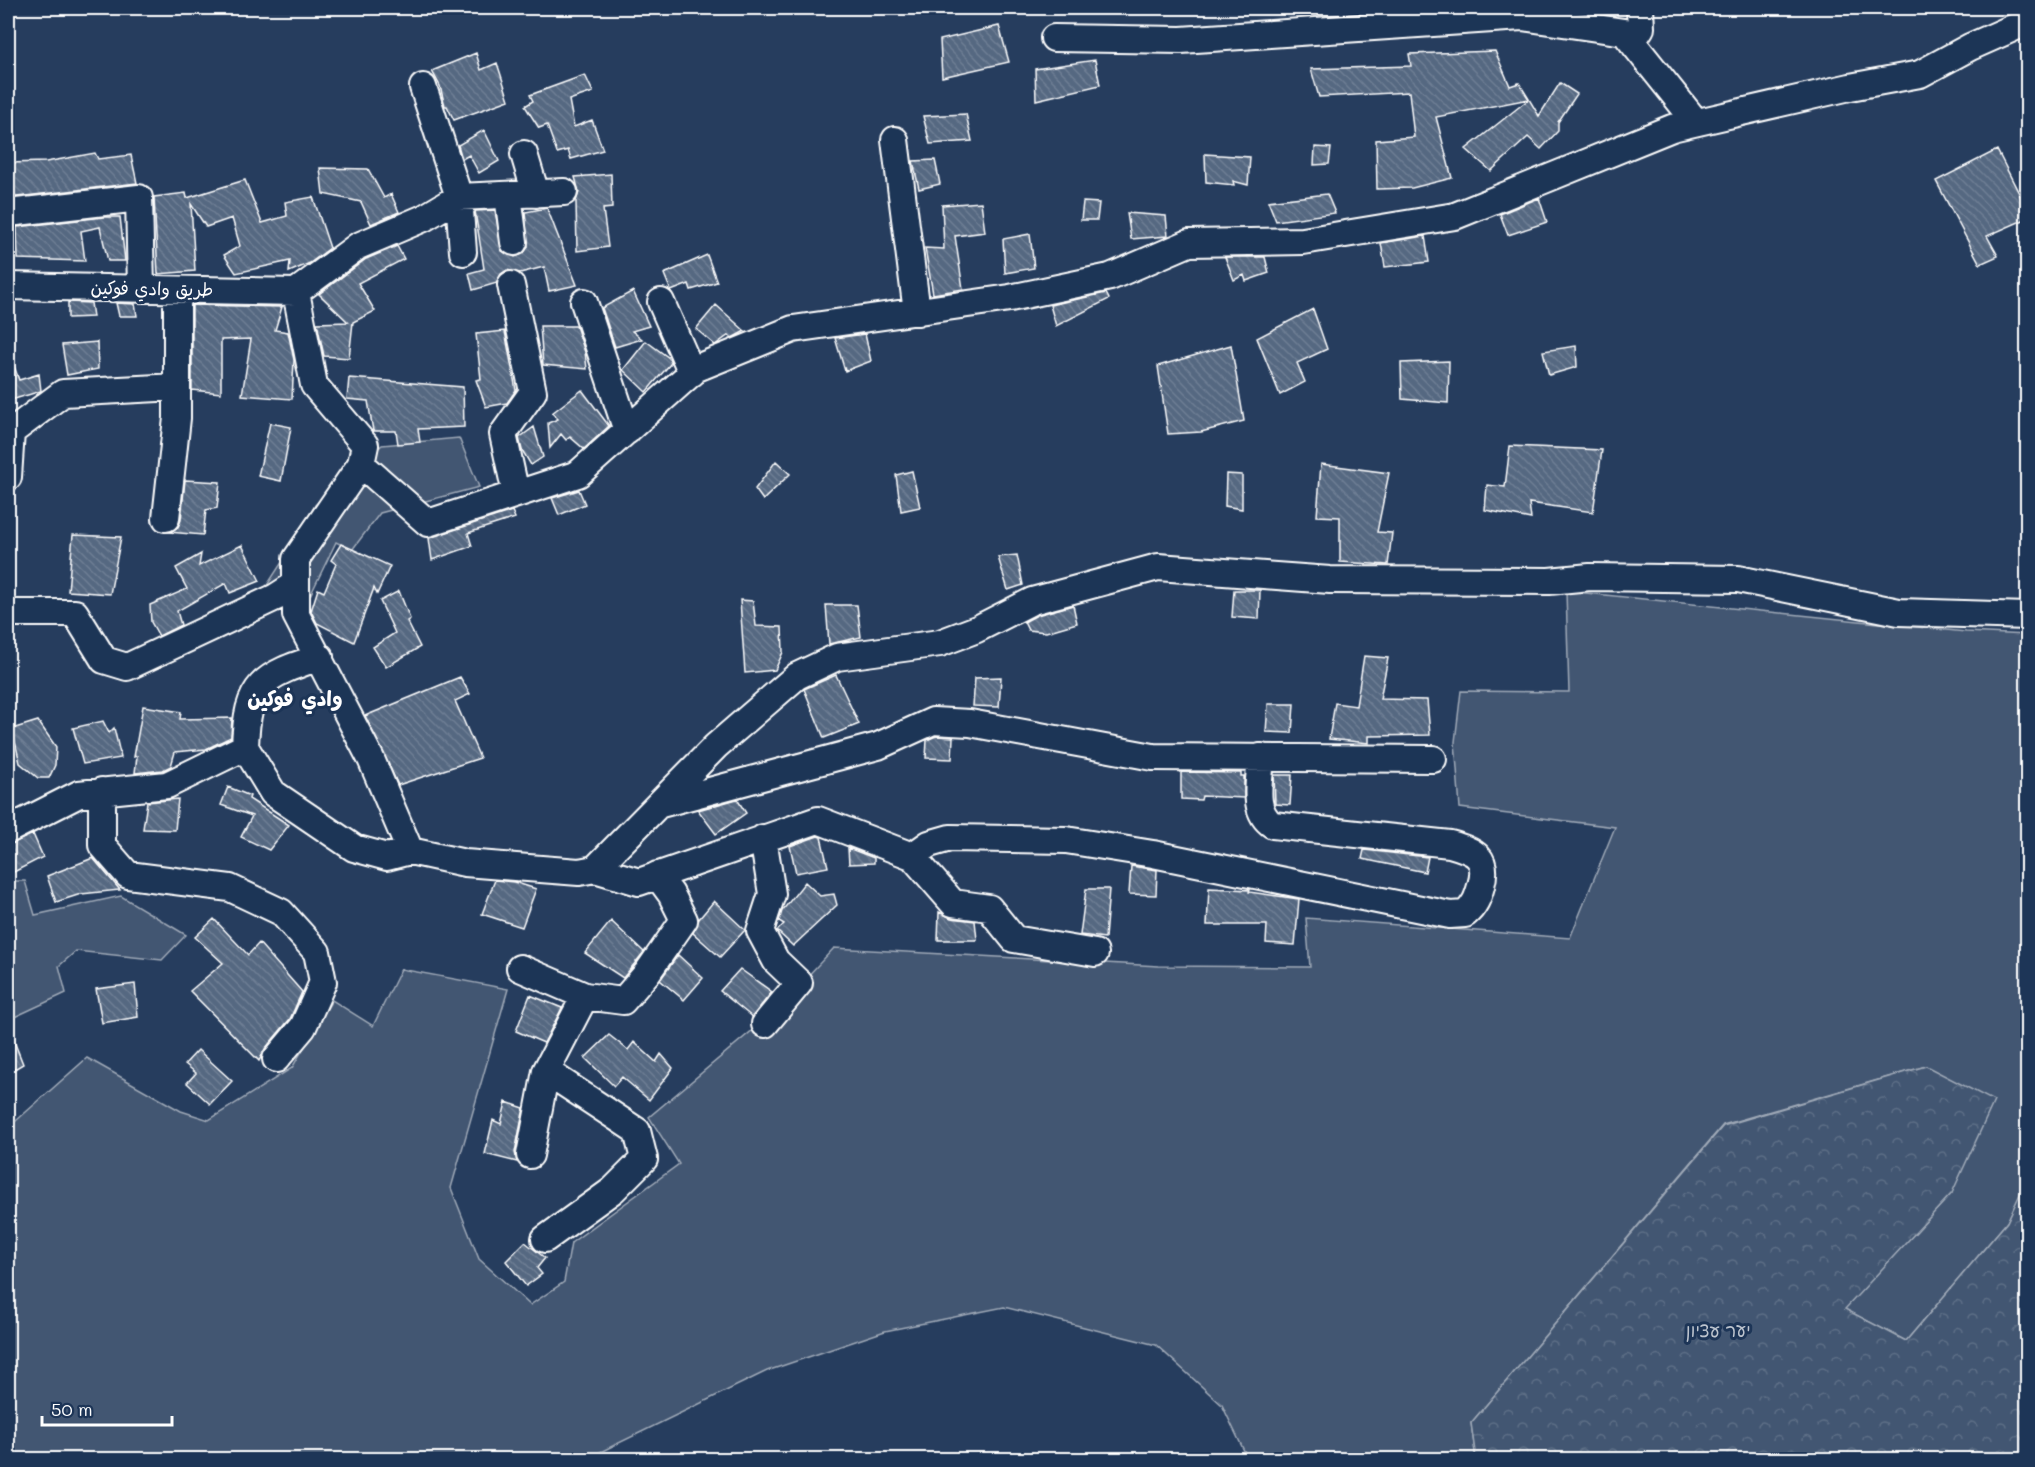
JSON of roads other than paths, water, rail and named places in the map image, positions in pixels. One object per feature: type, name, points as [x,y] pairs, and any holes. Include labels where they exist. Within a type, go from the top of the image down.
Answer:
[{"type":"street","points":[[1632,42],[1641,28],[1640,8]]},
{"type":"street","points":[[1054,38],[1181,40],[1522,17],[1624,32],[1696,122]]},
{"type":"street","points":[[361,464],[428,523],[578,474],[693,373],[793,329],[1010,298],[1110,277],[1190,243],[1303,241],[1455,216],[1672,128],[1850,87],[1920,74],[1970,47],[2022,24],[2028,25]]},
{"type":"street","points":[[423,87],[459,197],[463,252]]},
{"type":"street","points":[[895,140],[917,312]]},
{"type":"street","points":[[524,154],[536,194]]},
{"type":"street","points":[[410,851],[371,759],[320,657],[296,615],[296,559],[361,464],[365,445],[314,385],[296,292],[357,246],[424,218],[459,197],[564,192]]},
{"type":"street","points":[[508,195],[514,242]]},
{"type":"street","points":[[8,213],[139,198],[141,289]]},
{"type":"street","points":[[511,285],[533,392],[503,434],[516,494]]},
{"type":"street","name":"طريق وادي فوکين","points":[[8,286],[296,292]]},
{"type":"street","points":[[166,518],[177,418],[177,290]]},
{"type":"street","points":[[584,302],[627,431]]},
{"type":"street","points":[[661,302],[693,373]]},
{"type":"street","points":[[8,477],[10,432],[63,393],[177,387]]},
{"type":"street","points":[[595,869],[716,746],[797,675],[837,657],[940,643],[977,629],[1032,600],[1158,567],[1330,580],[1549,581],[1590,577],[1738,579],[1899,612],[2028,616]]},
{"type":"street","points":[[8,613],[75,613],[104,660],[127,667],[276,597],[296,584]]},
{"type":"street","points":[[320,657],[283,670],[262,683],[246,714],[245,747],[273,793],[354,848],[387,857],[410,851],[465,863],[579,872],[595,869],[639,882],[818,820],[912,856],[953,903],[989,908],[1014,939],[1095,953]]},
{"type":"street","points":[[661,804],[879,746],[933,721],[970,723],[1154,757],[1433,759]]},
{"type":"street","points":[[8,830],[79,794],[167,785],[245,747]]},
{"type":"street","points":[[912,856],[929,844],[950,838],[1066,840],[1153,854],[1450,915],[1465,914],[1472,908],[1479,897],[1485,872],[1478,856],[1468,849],[1450,844],[1273,825],[1265,820],[1259,803],[1261,757]]},
{"type":"street","points":[[102,791],[102,846],[128,874],[230,888],[281,912],[317,952],[323,982],[303,1027],[276,1059]]},
{"type":"street","points":[[763,838],[772,894],[760,931],[776,961],[799,983],[765,1024]]},
{"type":"street","points":[[520,968],[585,996],[623,1001],[647,973],[684,921],[671,894],[657,875]]},
{"type":"street","points":[[530,1155],[546,1071],[585,996]]},
{"type":"street","points":[[545,1239],[613,1190],[644,1159],[637,1131],[546,1071]]},
{"type":"district","name":"وادي فوكين","points":[[295,699]]},
{"type":"park label","name":"יער עציון","points":[[1718,1331]]}]
